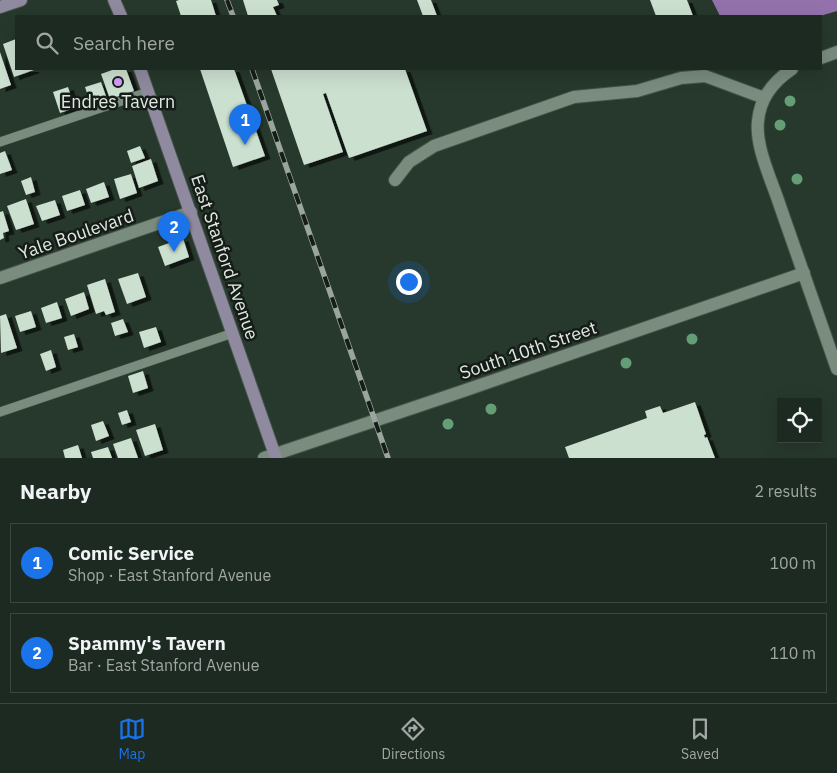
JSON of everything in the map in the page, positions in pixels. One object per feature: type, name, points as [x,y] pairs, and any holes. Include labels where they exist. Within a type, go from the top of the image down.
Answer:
[{"type":"main road","points":[[0,7],[21,0]]},
{"type":"main road","points":[[114,0],[121,15]]},
{"type":"main road","name":"East Stanford Avenue","points":[[140,70],[233,333],[272,457]]},
{"type":"street","points":[[822,58],[837,52]]},
{"type":"street","points":[[791,70],[772,85],[764,98],[758,119],[757,133],[837,369]]},
{"type":"street","points":[[395,180],[409,162],[434,146],[574,97],[637,91],[682,78],[705,76],[764,98]]},
{"type":"street","name":"Yale Boulevard","points":[[0,278],[191,212]]},
{"type":"street","name":"South 10th Street","points":[[272,457],[804,273]]},
{"type":"lane","points":[[0,142],[148,92]]},
{"type":"lane","points":[[0,412],[233,333]]},
{"type":"shaded area","points":[[712,0],[837,0],[837,11],[822,15],[720,15]]},
{"type":"building","points":[[211,0],[216,15],[181,15],[176,1]]},
{"type":"building","points":[[243,0],[277,0],[279,5],[273,7],[277,15],[248,15]]},
{"type":"building","points":[[417,0],[431,0],[437,15],[423,15]]},
{"type":"building","points":[[650,0],[687,0],[693,15],[656,15]]},
{"type":"building","points":[[15,39],[15,70],[34,70],[14,77],[3,44]]},
{"type":"building","points":[[0,52],[11,85],[0,89]]},
{"type":"building","points":[[112,70],[126,70],[134,91],[110,99],[101,74]]},
{"type":"building","points":[[200,70],[234,70],[265,156],[233,167]]},
{"type":"building","points":[[271,70],[405,70],[427,131],[349,158],[326,93],[323,94],[343,152],[304,165]]},
{"type":"building","points":[[101,82],[107,99],[91,105],[85,87]]},
{"type":"building","points":[[68,87],[75,108],[60,113],[53,92]]},
{"type":"building","points":[[140,146],[145,158],[131,163],[127,151]]},
{"type":"building","points":[[5,151],[12,170],[0,174],[0,153]]},
{"type":"building","points":[[151,159],[158,181],[139,188],[132,166]]},
{"type":"building","points":[[131,174],[137,193],[120,199],[114,179]]},
{"type":"building","points":[[31,177],[35,192],[26,195],[21,181]]},
{"type":"building","points":[[104,182],[109,197],[91,203],[86,189]]},
{"type":"building","points":[[80,190],[85,205],[67,211],[62,196]]},
{"type":"building","points":[[26,199],[34,224],[16,230],[7,206]]},
{"type":"building","points":[[55,200],[60,215],[42,221],[36,206]]},
{"type":"building","points":[[3,211],[9,231],[3,233],[4,238],[0,240],[0,212]]},
{"type":"building","points":[[183,238],[189,257],[165,266],[158,247]]},
{"type":"building","points":[[138,273],[146,297],[127,304],[118,279]]},
{"type":"building","points":[[105,279],[115,312],[106,315],[104,311],[96,314],[87,285]]},
{"type":"building","points":[[84,292],[89,309],[71,316],[65,299]]},
{"type":"building","points":[[57,302],[62,318],[46,323],[41,308]]},
{"type":"building","points":[[31,311],[36,327],[20,332],[15,316]]},
{"type":"building","points":[[6,314],[17,348],[1,353],[0,316]]},
{"type":"building","points":[[123,319],[128,332],[115,336],[111,323]]},
{"type":"building","points":[[156,327],[161,342],[144,348],[139,332]]},
{"type":"building","points":[[74,334],[78,347],[68,350],[64,337]]},
{"type":"building","points":[[51,350],[56,367],[46,371],[40,354]]},
{"type":"building","points":[[143,371],[148,388],[133,393],[128,376]]},
{"type":"building","points":[[695,402],[706,434],[704,435],[705,438],[707,437],[715,458],[569,458],[565,447],[647,418],[645,411],[660,406],[663,413]]},
{"type":"building","points":[[127,410],[131,422],[122,425],[118,413]]},
{"type":"building","points":[[103,421],[109,436],[96,441],[91,425]]},
{"type":"building","points":[[155,424],[163,450],[145,456],[136,430]]},
{"type":"building","points":[[131,438],[138,458],[118,458],[113,444]]},
{"type":"building","points":[[78,445],[82,458],[65,458],[63,450]]},
{"type":"building","points":[[108,447],[112,458],[93,458],[91,452]]},
{"type":"railway","points":[[227,0],[233,15]]},
{"type":"railway","points":[[252,70],[388,458]]},
{"type":"place","name":"Endres Tavern","points":[[118,82]]},
{"type":"place","name":"Comic Service","points":[[245,145]]},
{"type":"place","name":"Spammy's Tavern","points":[[174,252]]}]
